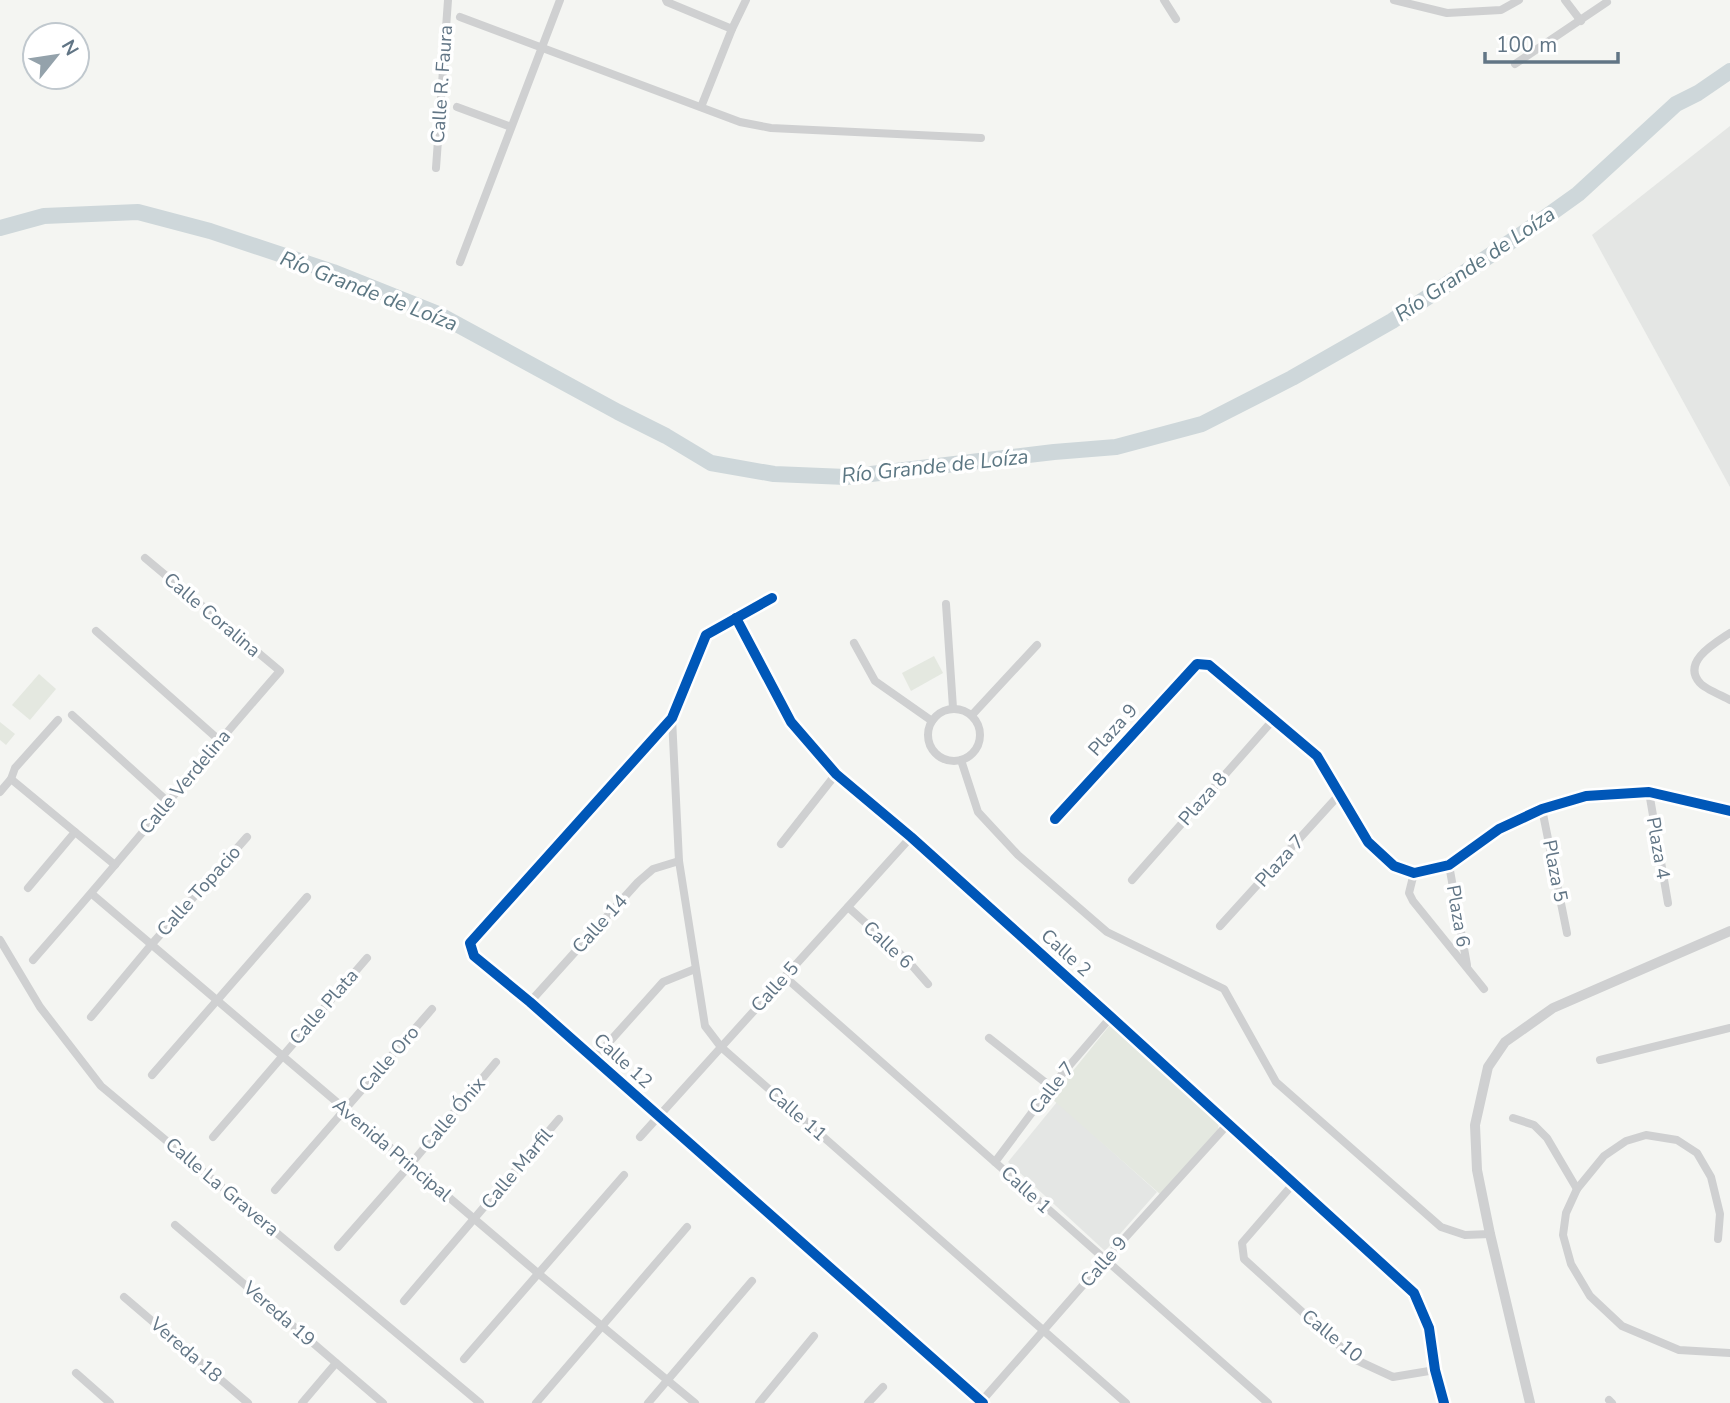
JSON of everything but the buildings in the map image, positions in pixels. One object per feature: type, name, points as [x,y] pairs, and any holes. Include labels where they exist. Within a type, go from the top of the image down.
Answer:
[{"type":"street","name":"Calle R. Faura","points":[[436,168],[448,0]]},
{"type":"street","points":[[460,262],[560,0]]},
{"type":"street","points":[[666,0],[732,30]]},
{"type":"street","points":[[701,107],[746,0]]},
{"type":"street","points":[[1164,0],[1176,19]]},
{"type":"street","points":[[1394,0],[1447,13],[1501,10],[1519,0]]},
{"type":"street","points":[[1566,0],[1581,21]]},
{"type":"street","points":[[1515,64],[1607,2]]},
{"type":"street","points":[[460,17],[740,122],[771,128],[981,138]]},
{"type":"street","points":[[457,107],[511,127]]},
{"type":"street","name":"Calle Coralina","points":[[145,558],[280,671]]},
{"type":"street","points":[[671,718],[706,635],[772,598]]},
{"type":"street","points":[[946,604],[953,708]]},
{"type":"street","name":"Calle 2","points":[[736,618],[791,722],[836,774],[911,837],[1413,1293],[1429,1328],[1435,1370],[1444,1403]]},
{"type":"street","points":[[96,631],[219,740]]},
{"type":"street","points":[[1730,634],[1711,646],[1696,661],[1694,670],[1700,684],[1730,700]]},
{"type":"street","points":[[854,643],[876,681],[932,721]]},
{"type":"street","points":[[972,715],[1037,645]]},
{"type":"street","name":"Plaza 9","points":[[1055,819],[1197,663],[1209,665],[1274,719]]},
{"type":"street","name":"Calle Verdelina","points":[[33,960],[280,671]]},
{"type":"street","points":[[953,708],[972,715],[980,729],[979,745],[975,752],[961,761],[943,759],[936,754],[928,738],[928,729],[937,714],[953,708]]},
{"type":"street","points":[[72,715],[167,801]]},
{"type":"street","name":"Calle 11","points":[[671,718],[679,861],[705,1026],[721,1047],[1126,1403]]},
{"type":"street","name":"Calle 12","points":[[671,718],[470,943],[474,957],[530,1002],[981,1403]]},
{"type":"street","points":[[1274,719],[1317,757],[1368,842],[1394,866],[1414,873],[1449,865],[1499,829],[1542,809],[1586,796],[1648,792],[1730,811]]},
{"type":"street","name":"Plaza 8","points":[[1132,880],[1274,719]]},
{"type":"street","points":[[0,792],[11,779],[15,768],[58,720]]},
{"type":"street","points":[[961,761],[978,812],[1018,855],[1107,932],[1224,989],[1276,1082],[1441,1227],[1465,1236],[1490,1234]]},
{"type":"street","points":[[781,844],[836,774]]},
{"type":"street","points":[[11,779],[115,865]]},
{"type":"street","name":"Plaza 4","points":[[1648,792],[1668,903]]},
{"type":"street","name":"Plaza 7","points":[[1220,926],[1339,795]]},
{"type":"street","name":"Plaza 5","points":[[1542,809],[1567,933]]},
{"type":"street","points":[[28,888],[75,832]]},
{"type":"street","name":"Calle Topacio","points":[[91,1017],[247,837]]},
{"type":"street","name":"Calle 5","points":[[640,1137],[911,837]]},
{"type":"street","name":"Calle 14","points":[[530,1002],[638,881],[653,869],[679,861]]},
{"type":"street","name":"Plaza 6","points":[[1449,865],[1467,968]]},
{"type":"street","name":"Plaza 6","points":[[1414,873],[1409,893],[1413,901],[1484,989]]},
{"type":"street","name":"Avenida Principal","points":[[92,894],[538,1274],[695,1403]]},
{"type":"street","points":[[152,1075],[307,897]]},
{"type":"street","name":"Calle 6","points":[[848,907],[908,961],[928,984]]},
{"type":"street","points":[[1530,1403],[1477,1170],[1475,1125],[1488,1067],[1505,1042],[1553,1007],[1730,931]]},
{"type":"street","name":"Calle La Gravera","points":[[0,940],[40,1007],[101,1086],[481,1403]]},
{"type":"street","name":"Calle Plata","points":[[213,1137],[367,958]]},
{"type":"street","points":[[594,1059],[663,982],[695,969]]},
{"type":"street","name":"Calle 1","points":[[785,977],[1268,1403]]},
{"type":"street","name":"Calle Oro","points":[[275,1190],[432,1009]]},
{"type":"street","name":"Calle 7","points":[[995,1162],[1051,1087],[1111,1017]]},
{"type":"street","points":[[1600,1060],[1730,1028]]},
{"type":"street","points":[[989,1038],[1051,1087]]},
{"type":"street","name":"Calle Ónix","points":[[338,1247],[496,1062]]},
{"type":"street","points":[[1513,1118],[1534,1125],[1547,1138],[1577,1189]]},
{"type":"street","name":"Calle Marfil","points":[[404,1301],[559,1119]]},
{"type":"street","name":"Calle 9","points":[[981,1403],[1228,1124]]},
{"type":"street","points":[[1718,1238],[1720,1214],[1711,1177],[1697,1153],[1677,1140],[1646,1135],[1626,1141],[1604,1156],[1577,1189],[1566,1213],[1563,1235],[1571,1264],[1590,1296],[1622,1325],[1679,1350],[1730,1353]]},
{"type":"street","points":[[464,1359],[624,1175]]},
{"type":"street","name":"Calle 10","points":[[1293,1184],[1241,1243],[1244,1259],[1354,1359],[1393,1377],[1435,1370]]},
{"type":"street","name":"Vereda 19","points":[[175,1225],[383,1403]]},
{"type":"street","points":[[536,1403],[687,1227]]},
{"type":"street","points":[[648,1403],[751,1281]]},
{"type":"street","name":"Vereda 18","points":[[124,1297],[247,1403]]},
{"type":"street","points":[[759,1403],[814,1336]]},
{"type":"street","points":[[302,1403],[336,1363]]},
{"type":"street","points":[[76,1373],[110,1403]]},
{"type":"street","points":[[868,1403],[883,1387]]},
{"type":"shaded area","points":[[1730,126],[1730,487],[1592,235]]},
{"type":"shaded area","points":[[934,656],[943,673],[911,691],[902,673]]},
{"type":"shaded area","points":[[39,674],[56,689],[30,720],[12,705]]},
{"type":"shaded area","points":[[0,722],[15,734],[6,745],[0,740]]},
{"type":"shaded area","points":[[1117,1024],[1217,1117],[1219,1122],[1218,1130],[1160,1194],[1051,1098],[1110,1025]]},
{"type":"shaded area","points":[[1057,1102],[1157,1192],[1105,1251],[1008,1162]]},
{"type":"waterway","name":"Río Grande de Loíza","points":[[0,228],[44,216],[138,212],[210,231],[333,272],[438,314],[666,436],[711,463],[774,474],[846,477],[1116,447],[1202,424],[1292,378],[1392,321],[1578,194],[1676,104],[1730,71]]},
{"type":"cycle path","points":[[772,598],[706,635],[672,718],[470,943],[474,956],[530,1002],[983,1403]]},
{"type":"cycle path","points":[[736,618],[791,722],[836,774],[911,837],[1414,1293],[1429,1328],[1435,1370],[1444,1403]]},
{"type":"cycle path","points":[[1055,819],[1197,664],[1209,665],[1317,756],[1368,842],[1394,866],[1414,873],[1449,865],[1499,829],[1542,809],[1586,796],[1649,792],[1730,811]]}]
